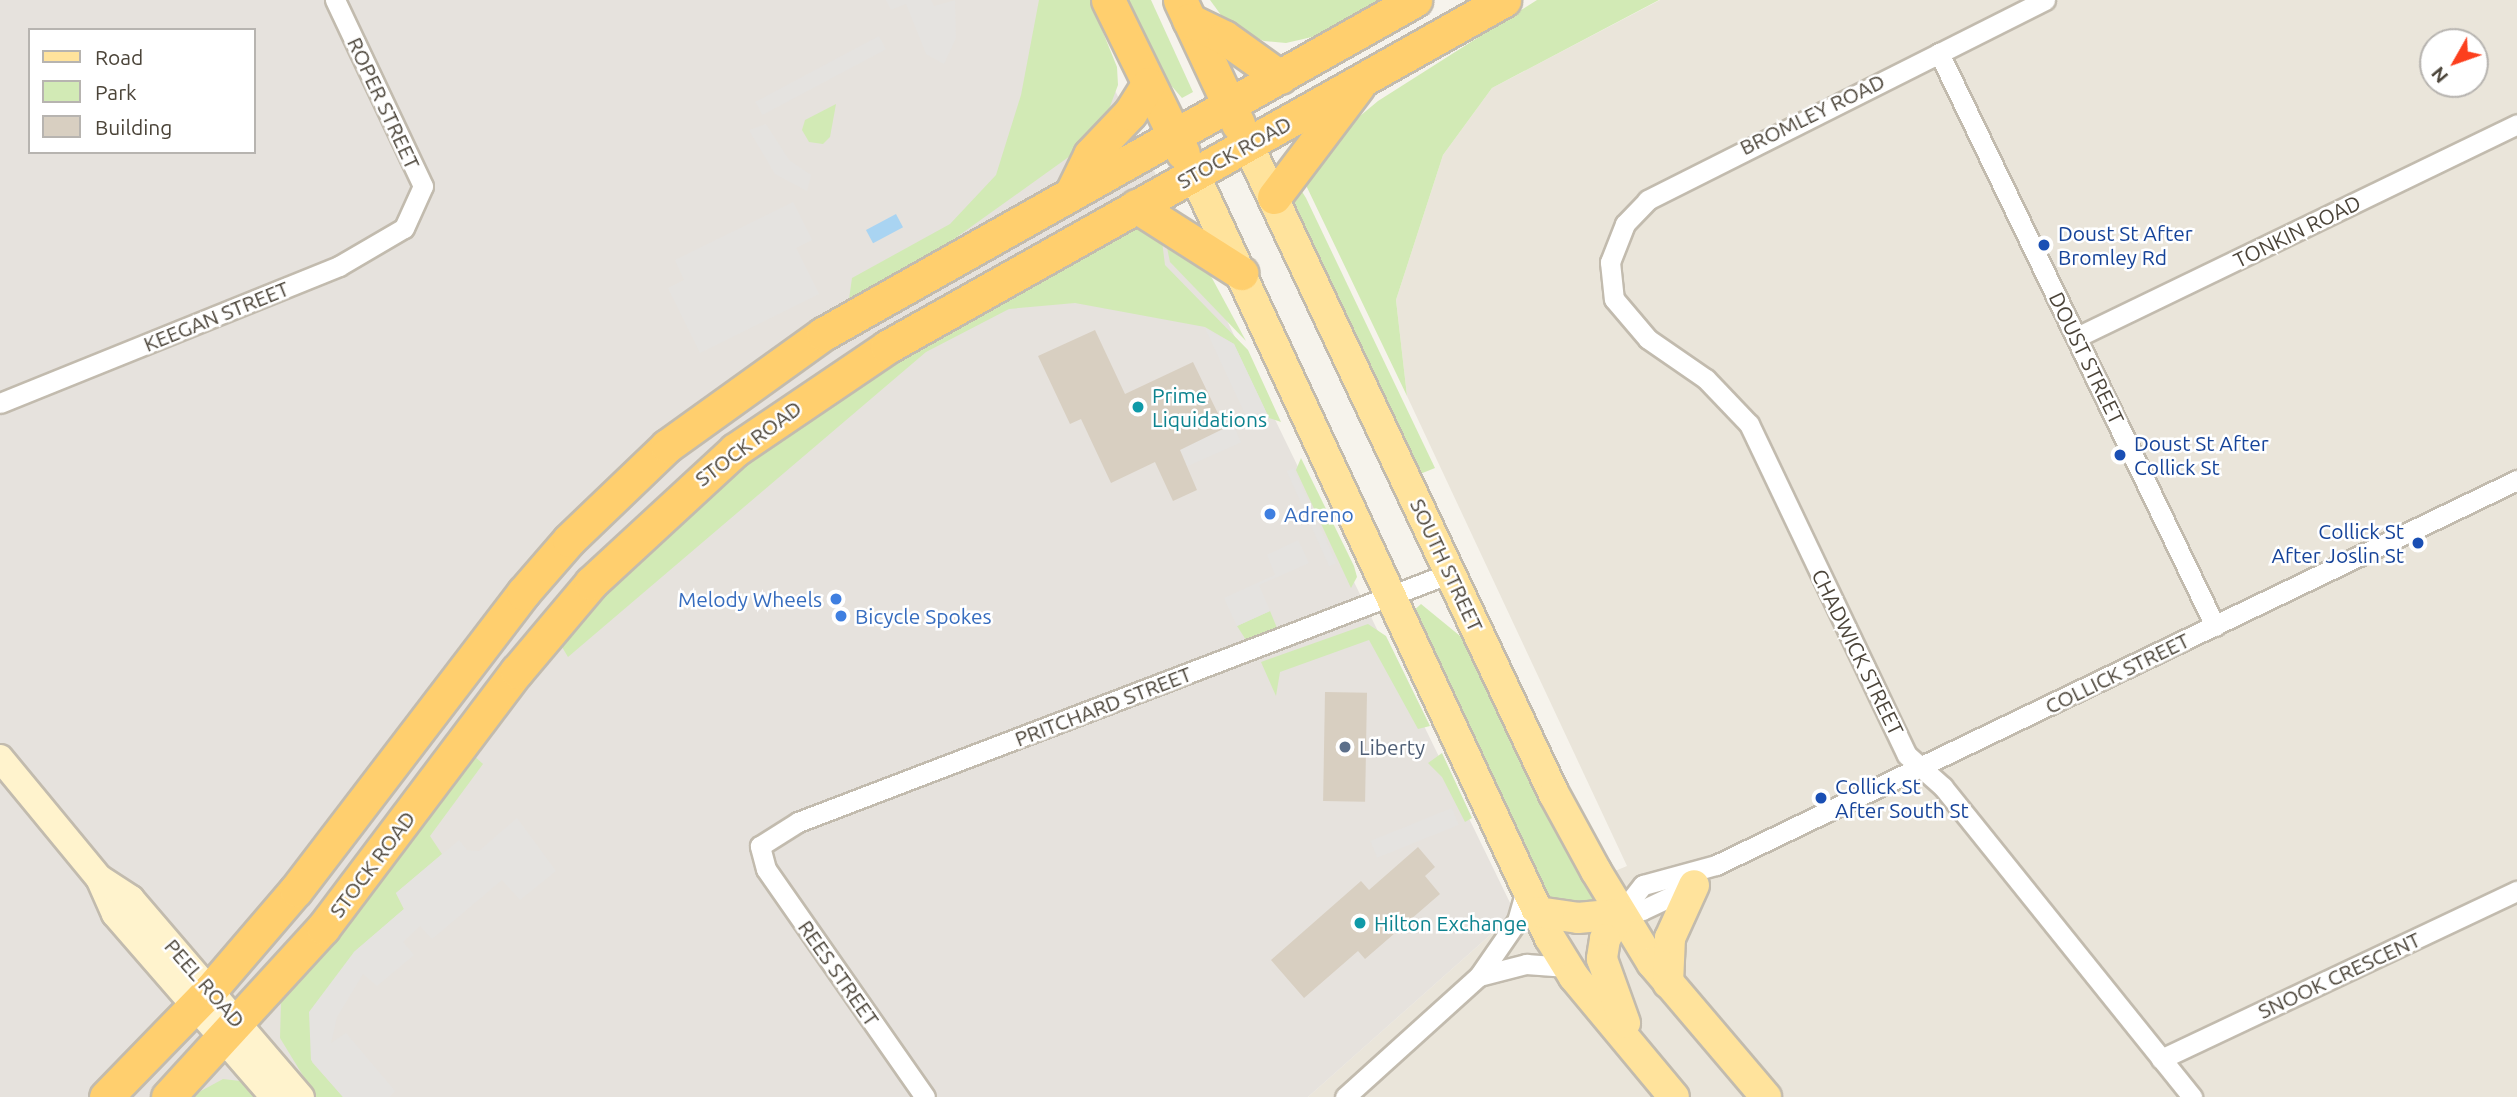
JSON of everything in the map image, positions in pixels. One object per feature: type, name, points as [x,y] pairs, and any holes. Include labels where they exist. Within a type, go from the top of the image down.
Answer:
[{"type":"highway","points":[[1108,0],[1194,174]]},
{"type":"highway","name":"STOCK ROAD","points":[[106,1097],[202,999],[348,825],[523,593],[626,484],[771,367],[1073,190],[1415,0]]},
{"type":"highway","name":"STOCK ROAD","points":[[168,1097],[231,1032],[323,928],[555,625],[687,490],[828,383],[1136,205],[1504,0]]},
{"type":"highway","points":[[1184,10],[1280,77]]},
{"type":"highway","name":"SOUTH STREET","points":[[1184,10],[1248,145]]},
{"type":"highway","points":[[1274,197],[1361,81]]},
{"type":"highway","points":[[1073,190],[1090,155],[1130,113],[1148,84]]},
{"type":"highway","points":[[1136,205],[1241,273]]},
{"type":"main road","name":"SOUTH STREET","points":[[1248,145],[1554,794],[1620,914],[1668,983],[1766,1097]]},
{"type":"main road","points":[[1194,174],[1389,598],[1532,900],[1567,967],[1674,1097]]},
{"type":"main road","points":[[1668,983],[1674,927],[1694,885]]},
{"type":"main road","points":[[1532,900],[1578,918],[1620,914]]},
{"type":"main road","points":[[1620,914],[1605,939],[1602,959],[1607,982],[1641,1058]]},
{"type":"street","name":"ROPER STREET","points":[[335,0],[423,186],[418,207]]},
{"type":"street","name":"BROMLEY ROAD","points":[[1610,262],[1625,224],[1648,200],[2045,0]]},
{"type":"street","name":"DOUST STREET","points":[[1939,53],[2215,625]]},
{"type":"street","name":"TONKIN ROAD","points":[[2077,337],[2517,124]]},
{"type":"street","name":"KEEGAN STREET","points":[[0,403],[339,266],[404,228],[418,207]]},
{"type":"street","name":"CHADWICK STREET","points":[[1610,262],[1614,299],[1640,329],[1706,379],[1749,424],[1907,755],[1924,765],[2192,1097]]},
{"type":"street","name":"COLLICK STREET","points":[[1620,914],[1643,885],[1716,864],[2517,480]]},
{"type":"street","name":"PRITCHARD STREET","points":[[761,846],[798,821],[1450,573]]},
{"type":"street","name":"PEEL ROAD","points":[[0,758],[99,878],[131,899],[202,999],[231,1032],[301,1097]]},
{"type":"street","name":"REES STREET","points":[[761,846],[766,869],[925,1097]]},
{"type":"street","name":"COLLICK STREET","points":[[1620,914],[1642,910],[1694,885],[1716,864]]},
{"type":"street","name":"SNOOK CRESCENT","points":[[2161,1059],[2517,891]]},
{"type":"street","points":[[1345,1097],[1479,976],[1532,900]]},
{"type":"street","points":[[1479,976],[1526,964],[1567,967]]},
{"type":"street","name":"PEEL ROAD","points":[[231,1032],[274,1097]]},
{"type":"shaded area","points":[[0,0],[1071,0],[1515,913],[1308,1097],[0,1097]]},
{"type":"shaded area","points":[[886,0],[931,0],[934,6],[955,0],[956,38],[944,64],[926,54],[906,4],[891,10]]},
{"type":"shaded area","points":[[1660,0],[2517,0],[2517,1097],[1308,1097],[1515,913],[1627,866],[1407,396],[1396,300],[1443,155],[1492,88]]},
{"type":"shaded area","points":[[879,36],[886,49],[762,115],[755,102]]},
{"type":"shaded area","points":[[766,124],[789,160],[811,175],[807,191],[775,174],[749,130]]},
{"type":"shaded area","points":[[793,202],[812,240],[796,248],[819,294],[700,353],[668,288],[684,280],[675,260]]},
{"type":"shaded area","points":[[1205,328],[1234,344],[1269,418],[1251,427]]},
{"type":"shaded area","points":[[1233,424],[1241,442],[1187,466],[1179,448]]},
{"type":"shaded area","points":[[1294,468],[1336,563],[1329,566],[1287,471]]},
{"type":"shaded area","points":[[1298,540],[1309,563],[1259,585],[1270,611],[1237,626],[1224,598],[1275,575],[1267,555]]},
{"type":"shaded area","points":[[1452,808],[1459,825],[1377,858],[1370,841]]},
{"type":"shaded area","points":[[517,818],[556,871],[520,900],[502,880],[432,939],[420,926],[403,942],[414,955],[377,986],[363,974],[337,1017],[331,1043],[346,1033],[395,1091],[389,1097],[343,1097],[311,1060],[309,1012],[354,952],[404,909],[396,893],[459,840],[467,850],[479,851]]},
{"type":"green space","points":[[1039,0],[1090,0],[1117,67],[1118,85],[1105,120],[1070,156],[933,254],[849,299],[852,278],[950,224],[996,175],[1021,95]]},
{"type":"green space","points":[[1126,0],[1151,0],[1193,92],[1182,98],[1169,83]]},
{"type":"green space","points":[[1210,0],[1387,0],[1325,34],[1286,43],[1264,41],[1229,26]]},
{"type":"green space","points":[[1537,0],[1659,0],[1492,88],[1443,155],[1396,300],[1407,396],[1303,179],[1336,136],[1378,101]]},
{"type":"green space","points":[[836,104],[830,137],[823,144],[809,142],[802,130],[805,120]]},
{"type":"green space","points":[[1296,182],[1435,468],[1420,474],[1299,218],[1293,201]]},
{"type":"green space","points":[[1139,225],[1162,241],[1165,265],[1248,350],[1281,422],[1269,418],[1234,344],[1205,327],[1075,303],[1009,309],[926,352],[568,657],[559,642],[609,584],[733,468],[878,368]]},
{"type":"green space","points":[[1166,243],[1206,267],[1246,341],[1170,262]]},
{"type":"green space","points":[[1301,458],[1354,566],[1357,577],[1351,588],[1296,470]]},
{"type":"green space","points":[[1421,604],[1465,640],[1597,903],[1553,902],[1545,896],[1412,612]]},
{"type":"green space","points":[[1270,611],[1277,628],[1246,640],[1237,626]]},
{"type":"green space","points":[[1368,624],[1386,636],[1430,726],[1418,729],[1369,640],[1280,672],[1276,696],[1261,662]]},
{"type":"green space","points":[[1442,753],[1472,818],[1465,822],[1442,777],[1428,763]]},
{"type":"green space","points":[[472,754],[483,764],[430,836],[442,854],[396,893],[404,909],[354,952],[312,1062],[343,1097],[316,1097],[280,1038],[281,1002]]},
{"type":"green space","points":[[223,1079],[240,1081],[263,1097],[190,1097]]},
{"type":"water","points":[[896,214],[903,227],[873,243],[866,230]]},
{"type":"building","name":"Prime Liquidations","points":[[1095,330],[1125,394],[1193,362],[1225,428],[1180,450],[1197,490],[1173,501],[1155,462],[1111,483],[1081,419],[1070,424],[1038,356]]},
{"type":"building","name":"Liberty","points":[[1325,692],[1367,693],[1365,802],[1323,801]]},
{"type":"building","name":"Hilton Exchange","points":[[1418,847],[1435,867],[1425,876],[1440,894],[1365,959],[1358,951],[1304,998],[1271,960],[1361,881],[1369,890]]},
{"type":"place","name":"Doust St After Bromley Rd","points":[[2044,245]]},
{"type":"place","name":"Prime Liquidations","points":[[1138,407]]},
{"type":"place","name":"Doust St After Collick St","points":[[2120,455]]},
{"type":"place","name":"Adreno","points":[[1270,514]]},
{"type":"place","name":"Collick St After Joslin St","points":[[2418,543]]},
{"type":"place","name":"Melody Wheels","points":[[836,599]]},
{"type":"place","name":"Bicycle Spokes","points":[[841,616]]},
{"type":"place","name":"Liberty","points":[[1345,747]]},
{"type":"place","name":"Collick St After South St","points":[[1821,798]]},
{"type":"place","name":"Hilton Exchange","points":[[1360,923]]}]
